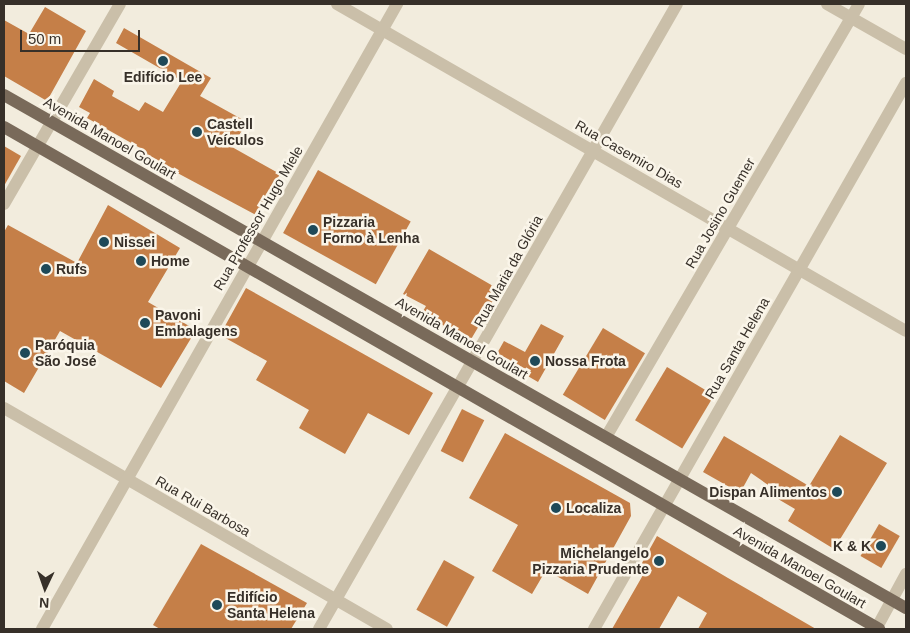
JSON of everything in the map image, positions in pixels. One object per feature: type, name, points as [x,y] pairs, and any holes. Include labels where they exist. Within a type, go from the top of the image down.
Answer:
[{"type":"main road","name":"Avenida Manoel Goulart","points":[[4,95],[906,608]]},
{"type":"main road","name":"Avenida Manoel Goulart","points":[[4,127],[877,629]]},
{"type":"street","points":[[4,204],[120,4]]},
{"type":"street","name":"Rua Casemiro Dias","points":[[337,4],[800,270],[905,327]]},
{"type":"street","name":"Rua Professor Hugo Miele","points":[[42,629],[397,4]]},
{"type":"street","name":"Rua Maria da Glória","points":[[319,629],[460,388],[676,4]]},
{"type":"street","points":[[827,4],[906,50]]},
{"type":"street","name":"Rua Josino Guemer","points":[[606,437],[729,229],[858,4]]},
{"type":"street","name":"Rua Santa Helena","points":[[594,629],[678,478],[800,270],[906,83]]},
{"type":"street","name":"Rua Rui Barbosa","points":[[4,408],[387,629]]},
{"type":"street","points":[[877,629],[906,574]]},
{"type":"building","points":[[45,7],[86,31],[47,101],[4,76],[4,20],[29,34]]},
{"type":"building","points":[[124,28],[211,78],[200,96],[247,122],[232,147],[280,174],[256,215],[140,153],[142,149],[87,118],[90,113],[79,107],[94,79],[114,91],[112,96],[139,111],[145,102],[163,112],[182,81],[116,43]]},
{"type":"building","points":[[4,146],[21,156],[4,186]]},
{"type":"building","points":[[318,170],[411,221],[376,284],[283,233]]},
{"type":"building","points":[[108,205],[180,248],[148,302],[196,330],[161,388],[60,331],[24,393],[4,381],[4,232],[8,225],[77,263]]},
{"type":"building","points":[[429,249],[500,290],[470,341],[422,313],[426,306],[403,294]]},
{"type":"building","points":[[246,288],[433,393],[409,435],[368,413],[345,454],[299,428],[309,410],[256,380],[267,361],[220,335]]},
{"type":"building","name":"Nossa Frota","points":[[541,324],[564,336],[538,382],[495,357],[504,341],[525,352]]},
{"type":"building","points":[[603,328],[645,353],[605,420],[563,395]]},
{"type":"building","points":[[667,367],[714,395],[682,448],[635,420]]},
{"type":"building","points":[[462,409],[484,420],[463,462],[441,451]]},
{"type":"building","points":[[505,433],[630,503],[631,516],[588,594],[546,570],[532,594],[492,571],[518,525],[469,498]]},
{"type":"building","name":"Dispan Alimentos","points":[[840,435],[887,463],[834,549],[788,521],[795,509],[778,499],[780,496],[772,492],[771,487],[751,473],[740,493],[703,472],[724,436],[809,486]]},
{"type":"building","points":[[879,524],[900,536],[881,568],[860,556]]},
{"type":"building","points":[[657,536],[816,629],[698,629],[707,613],[678,596],[659,629],[612,629],[643,575],[637,572]]},
{"type":"building","points":[[201,544],[307,603],[291,629],[160,629],[153,625]]},
{"type":"building","points":[[444,560],[475,577],[447,627],[416,610]]},
{"type":"place","name":"Edifício Lee","points":[[163,61]]},
{"type":"place","name":"Castell Veículos","points":[[197,132]]},
{"type":"place","name":"Pizzaria Forno à Lenha","points":[[313,230]]},
{"type":"place","name":"Nissei","points":[[104,242]]},
{"type":"place","name":"Home","points":[[141,261]]},
{"type":"place","name":"Rufs","points":[[46,269]]},
{"type":"place","name":"Pavoni Embalagens","points":[[145,323]]},
{"type":"place","name":"Paróquia São José","points":[[25,353]]},
{"type":"place","name":"Nossa Frota","points":[[535,361]]},
{"type":"place","name":"Dispan Alimentos","points":[[837,492]]},
{"type":"place","name":"Localiza","points":[[556,508]]},
{"type":"place","name":"K & K","points":[[881,546]]},
{"type":"place","name":"Michelangelo Pizzaria Prudente","points":[[659,561]]},
{"type":"place","name":"Edifício Santa Helena","points":[[217,605]]}]
